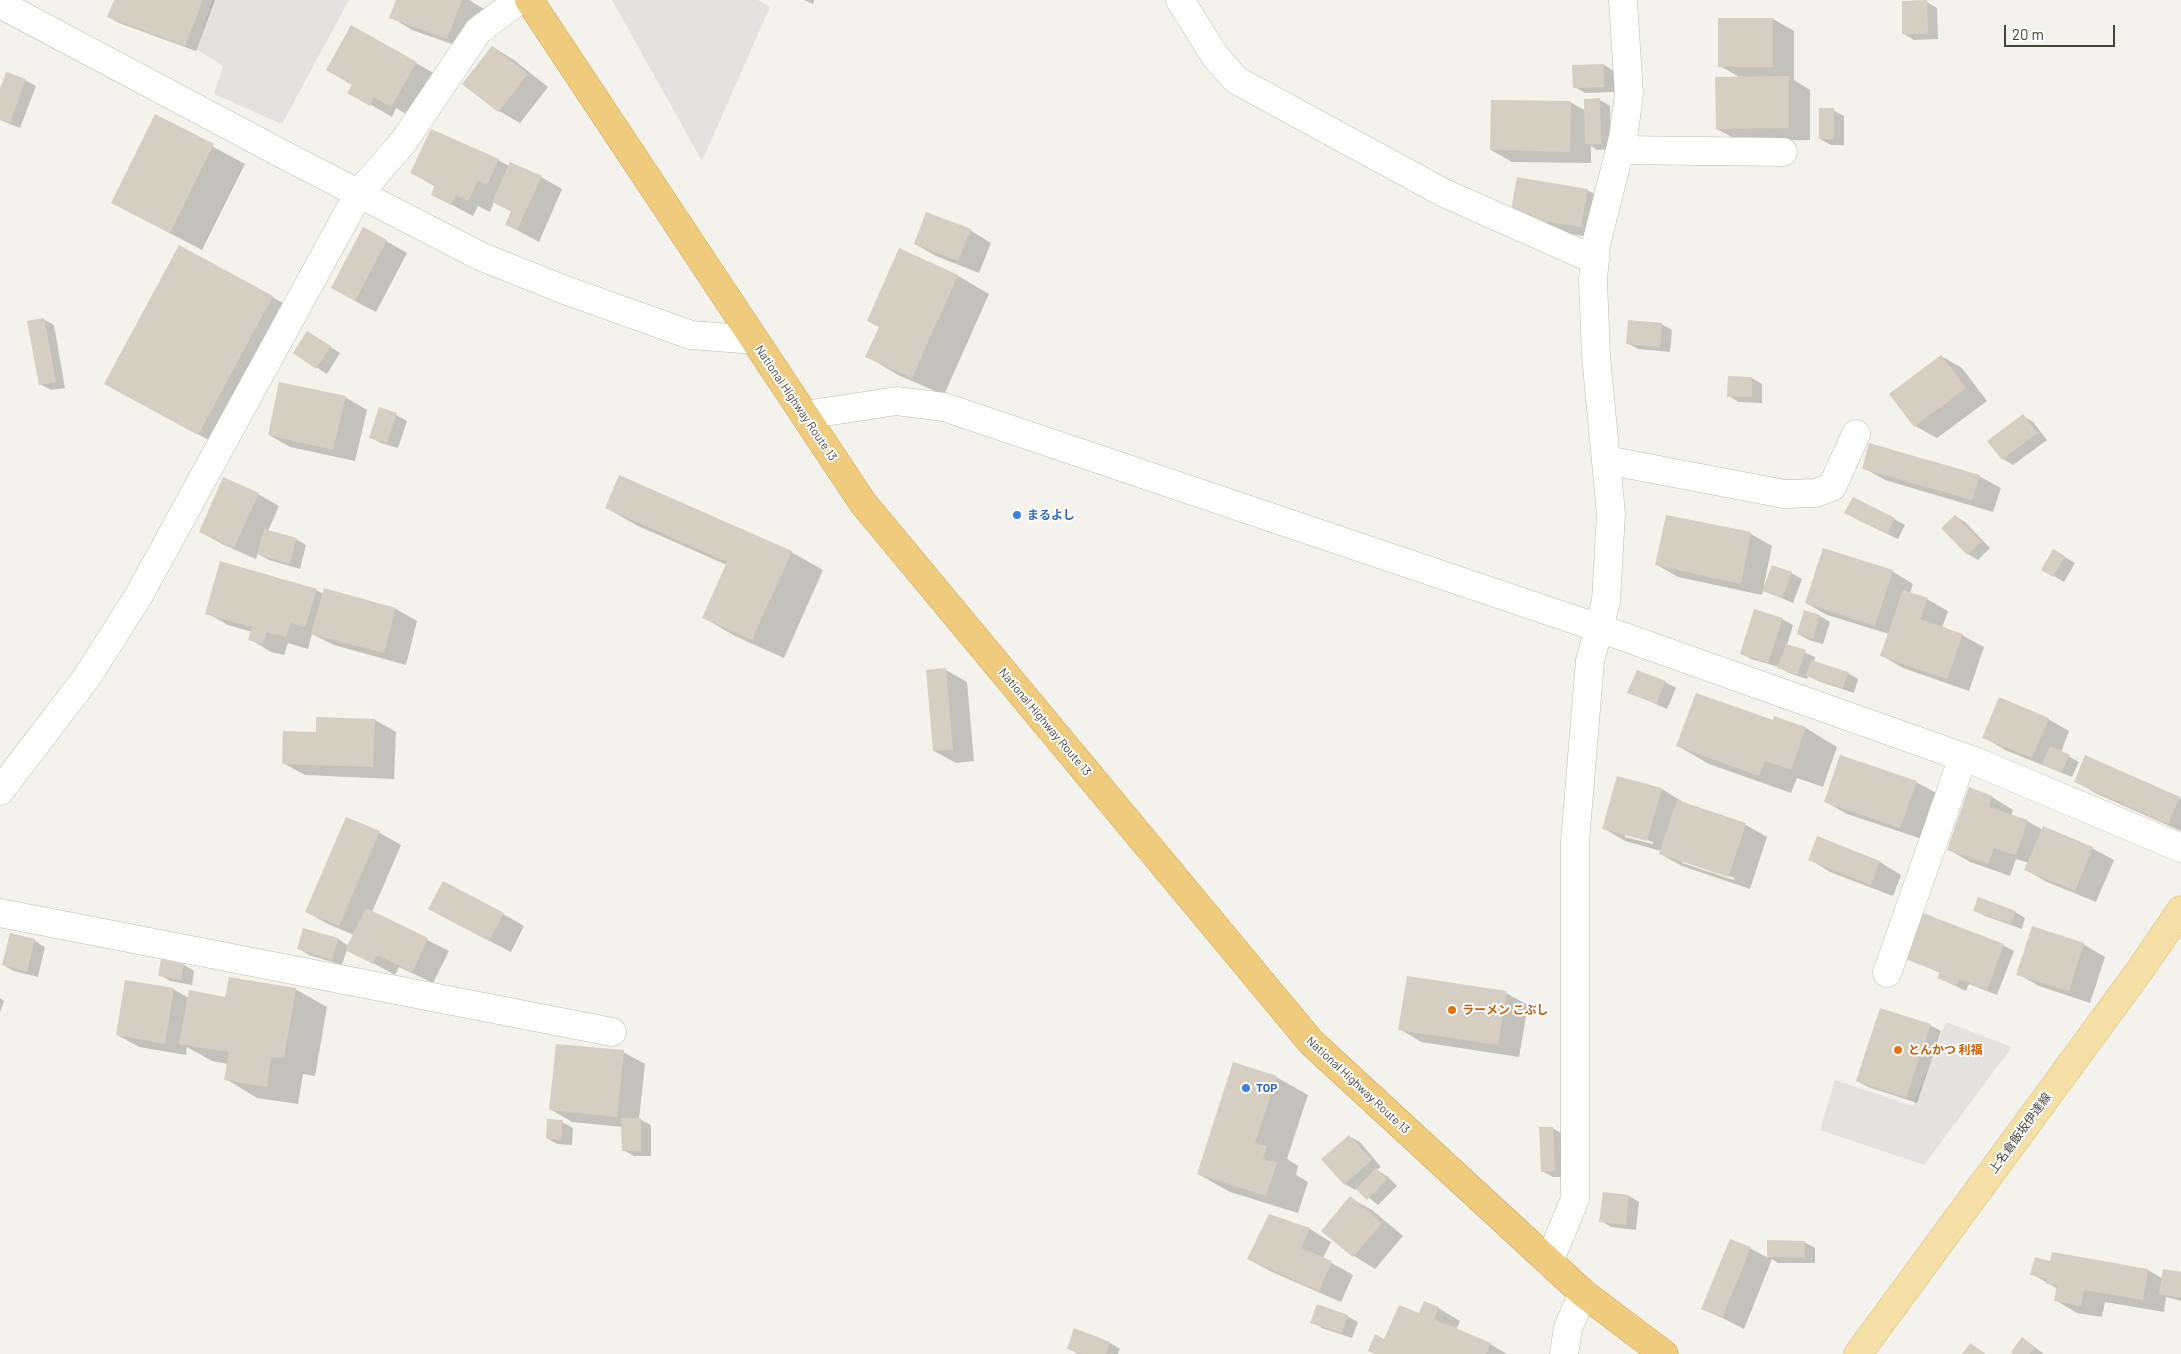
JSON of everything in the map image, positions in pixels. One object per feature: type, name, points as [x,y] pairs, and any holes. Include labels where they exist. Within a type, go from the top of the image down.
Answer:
[{"type":"highway","name":"National Highway Route 13","points":[[529,0],[863,503],[1311,1042],[1583,1293],[1664,1354]]},
{"type":"main road","name":"上名倉飯坂伊達線","points":[[1858,1354],[2140,970],[2181,910]]},
{"type":"street","points":[[0,791],[87,677],[139,594],[359,193],[404,140],[478,31],[519,0]]},
{"type":"street","points":[[1180,0],[1215,56],[1236,80],[1444,193],[1595,260]]},
{"type":"street","points":[[1549,1262],[1575,1199],[1575,842],[1590,661],[1606,601],[1611,514],[1596,356],[1592,280],[1599,234],[1620,150],[1629,94],[1623,0]]},
{"type":"street","points":[[0,4],[482,257],[565,290],[691,335],[755,340]]},
{"type":"street","points":[[1620,150],[1783,152]]},
{"type":"street","points":[[805,415],[897,401],[944,407],[1599,628],[1963,757],[2181,848]]},
{"type":"street","points":[[1606,460],[1784,494],[1816,493],[1832,487],[1856,434]]},
{"type":"street","points":[[1887,973],[1963,757]]},
{"type":"street","points":[[0,913],[612,1032]]},
{"type":"street","points":[[1564,1354],[1568,1328],[1583,1293]]},
{"type":"shaded area","points":[[213,0],[349,0],[282,124],[214,94],[223,66],[196,49]]},
{"type":"shaded area","points":[[612,0],[758,0],[770,7],[702,161]]},
{"type":"shaded area","points":[[1946,1022],[2012,1047],[1924,1165],[1820,1130],[1835,1080],[1913,1106]]},
{"type":"building","points":[[114,0],[203,0],[185,46],[107,17]]},
{"type":"building","points":[[396,0],[462,0],[447,39],[389,18]]},
{"type":"building","points":[[1927,0],[1928,34],[1902,34],[1902,1]]},
{"type":"building","points":[[1718,18],[1773,18],[1773,67],[1718,67]]},
{"type":"building","points":[[351,25],[417,62],[391,107],[374,97],[370,106],[347,93],[352,85],[326,70]]},
{"type":"building","points":[[492,46],[528,74],[498,112],[462,84]]},
{"type":"building","points":[[1604,64],[1604,87],[1573,88],[1572,65]]},
{"type":"building","points":[[6,72],[26,79],[10,123],[0,119],[0,89]]},
{"type":"building","points":[[1789,76],[1789,128],[1716,129],[1715,77]]},
{"type":"building","points":[[1600,98],[1601,144],[1585,144],[1584,99]]},
{"type":"building","points":[[1491,100],[1571,101],[1570,152],[1490,150]]},
{"type":"building","points":[[1819,108],[1834,108],[1834,139],[1819,139]]},
{"type":"building","points":[[155,114],[214,144],[170,233],[111,203]]},
{"type":"building","points":[[431,129],[499,159],[487,185],[478,180],[468,201],[456,195],[451,205],[431,195],[435,185],[410,173]]},
{"type":"building","points":[[510,162],[542,176],[517,230],[505,225],[511,211],[492,202]]},
{"type":"building","points":[[1517,177],[1588,189],[1581,227],[1510,216]]},
{"type":"building","points":[[926,212],[971,229],[958,261],[914,244]]},
{"type":"building","points":[[363,227],[387,240],[355,301],[331,288]]},
{"type":"building","points":[[179,245],[273,296],[198,435],[104,384]]},
{"type":"building","points":[[899,248],[958,275],[912,378],[865,357],[879,327],[867,321]]},
{"type":"building","points":[[44,318],[56,382],[39,385],[27,321]]},
{"type":"building","points":[[1628,320],[1662,323],[1660,347],[1626,344]]},
{"type":"building","points":[[307,331],[331,346],[316,369],[293,353]]},
{"type":"building","points":[[1941,355],[1966,388],[1914,427],[1889,394]]},
{"type":"building","points":[[1728,376],[1752,377],[1752,397],[1727,397]]},
{"type":"building","points":[[279,382],[346,396],[333,450],[268,435]]},
{"type":"building","points":[[379,407],[397,413],[387,443],[369,438]]},
{"type":"building","points":[[2023,414],[2037,433],[2002,460],[1987,441]]},
{"type":"building","points":[[1869,443],[1980,475],[1972,500],[1862,469]]},
{"type":"building","points":[[619,475],[792,551],[752,640],[702,618],[727,562],[605,508]]},
{"type":"building","points":[[223,477],[259,493],[234,548],[199,532]]},
{"type":"building","points":[[1853,497],[1895,518],[1887,534],[1844,513]]},
{"type":"building","points":[[1666,515],[1751,532],[1741,584],[1655,565]]},
{"type":"building","points":[[1955,515],[1981,542],[1967,555],[1941,528]]},
{"type":"building","points":[[264,529],[297,538],[289,564],[257,554]]},
{"type":"building","points":[[1823,548],[1893,570],[1875,626],[1805,603]]},
{"type":"building","points":[[2053,549],[2065,556],[2053,577],[2041,570]]},
{"type":"building","points":[[220,561],[317,589],[305,627],[291,623],[286,637],[267,632],[263,644],[248,640],[252,627],[205,614]]},
{"type":"building","points":[[1772,565],[1792,572],[1782,598],[1762,591]]},
{"type":"building","points":[[324,588],[396,608],[384,653],[311,634]]},
{"type":"building","points":[[1903,590],[1928,598],[1920,619],[1963,634],[1947,679],[1880,656]]},
{"type":"building","points":[[1754,609],[1783,618],[1768,663],[1740,654]]},
{"type":"building","points":[[1804,610],[1820,615],[1813,639],[1797,634]]},
{"type":"building","points":[[1786,644],[1806,650],[1797,675],[1777,668]]},
{"type":"building","points":[[1811,660],[1848,672],[1843,688],[1806,676]]},
{"type":"building","points":[[946,668],[953,750],[933,751],[926,670]]},
{"type":"building","points":[[1637,670],[1666,681],[1656,704],[1627,693]]},
{"type":"building","points":[[1696,693],[1773,720],[1774,716],[1806,727],[1791,770],[1765,761],[1759,776],[1676,746]]},
{"type":"building","points":[[1999,697],[2049,718],[2032,758],[1982,738]]},
{"type":"building","points":[[316,717],[375,719],[373,767],[282,764],[283,731],[316,732]]},
{"type":"building","points":[[2050,746],[2070,755],[2061,773],[2042,764]]},
{"type":"building","points":[[1840,755],[1917,781],[1900,828],[1824,802]]},
{"type":"building","points":[[2085,755],[2180,797],[2168,824],[2074,782]]},
{"type":"building","points":[[1617,776],[1662,788],[1647,841],[1602,829]]},
{"type":"building","points":[[1969,787],[1992,796],[1989,807],[2028,820],[2016,855],[1994,848],[1988,864],[1947,850]]},
{"type":"building","points":[[1677,800],[1746,823],[1728,877],[1659,854]]},
{"type":"building","points":[[346,817],[380,831],[339,926],[305,912]]},
{"type":"building","points":[[2043,826],[2093,847],[2075,891],[2024,870]]},
{"type":"building","points":[[1817,836],[1880,861],[1871,885],[1808,860]]},
{"type":"building","points":[[443,881],[504,913],[489,941],[428,909]]},
{"type":"building","points":[[1978,897],[2016,911],[2011,924],[1973,911]]},
{"type":"building","points":[[366,908],[428,938],[412,972],[377,955],[373,964],[345,950]]},
{"type":"building","points":[[1923,913],[2004,944],[1987,990],[1959,979],[1956,986],[1937,978],[1940,972],[1905,959]]},
{"type":"building","points":[[2032,926],[2084,943],[2069,991],[2016,975]]},
{"type":"building","points":[[303,928],[338,938],[332,960],[297,949]]},
{"type":"building","points":[[10,933],[35,939],[27,972],[2,965]]},
{"type":"building","points":[[161,959],[184,964],[181,980],[158,976]]},
{"type":"building","points":[[1407,976],[1507,991],[1498,1045],[1398,1030]]},
{"type":"building","points":[[229,977],[296,988],[284,1058],[271,1057],[267,1087],[224,1080],[229,1052],[179,1044],[189,990],[225,997]]},
{"type":"building","points":[[125,980],[174,988],[165,1044],[116,1035]]},
{"type":"building","points":[[1880,1008],[1931,1024],[1906,1098],[1856,1081]]},
{"type":"building","points":[[556,1044],[624,1050],[617,1117],[549,1110]]},
{"type":"building","points":[[1233,1062],[1277,1076],[1255,1143],[1267,1146],[1263,1159],[1277,1163],[1266,1196],[1197,1174]]},
{"type":"building","points":[[621,1118],[641,1118],[641,1151],[622,1151]]},
{"type":"building","points":[[547,1119],[563,1120],[561,1140],[546,1138]]},
{"type":"building","points":[[1539,1127],[1553,1127],[1555,1171],[1541,1172]]},
{"type":"building","points":[[1349,1135],[1372,1160],[1344,1185],[1321,1159]]},
{"type":"building","points":[[1376,1168],[1387,1179],[1367,1200],[1356,1189]]},
{"type":"building","points":[[1603,1192],[1629,1195],[1626,1225],[1599,1222]]},
{"type":"building","points":[[1350,1196],[1382,1223],[1353,1257],[1321,1231]]},
{"type":"building","points":[[1269,1214],[1310,1228],[1301,1248],[1332,1261],[1319,1291],[1247,1259]]},
{"type":"building","points":[[1730,1239],[1751,1247],[1722,1318],[1701,1309]]},
{"type":"building","points":[[1767,1240],[1805,1241],[1805,1258],[1767,1257]]},
{"type":"building","points":[[2052,1252],[2148,1269],[2143,1300],[2084,1290],[2081,1306],[2054,1301],[2057,1285],[2046,1284],[2047,1279],[2030,1275],[2035,1257],[2050,1261]]},
{"type":"building","points":[[2163,1269],[2181,1272],[2181,1298],[2159,1294]]},
{"type":"building","points":[[1424,1301],[1439,1307],[1434,1319],[1491,1343],[1486,1354],[1375,1354],[1368,1351],[1375,1334],[1384,1339],[1399,1305],[1419,1313]]},
{"type":"building","points":[[1317,1304],[1348,1315],[1342,1333],[1310,1323]]},
{"type":"building","points":[[1074,1328],[1110,1342],[1106,1354],[1081,1354],[1067,1349]]},
{"type":"building","points":[[2022,1337],[2035,1347],[2030,1354],[2013,1354],[2011,1352]]},
{"type":"building","points":[[1970,1343],[1986,1354],[1962,1354]]},
{"type":"place","name":"まるよし","points":[[1017,515]]},
{"type":"place","name":"ラーメン こぶし","points":[[1452,1010]]},
{"type":"place","name":"とんかつ 利福","points":[[1898,1050]]},
{"type":"place","name":"TOP","points":[[1246,1088]]}]
